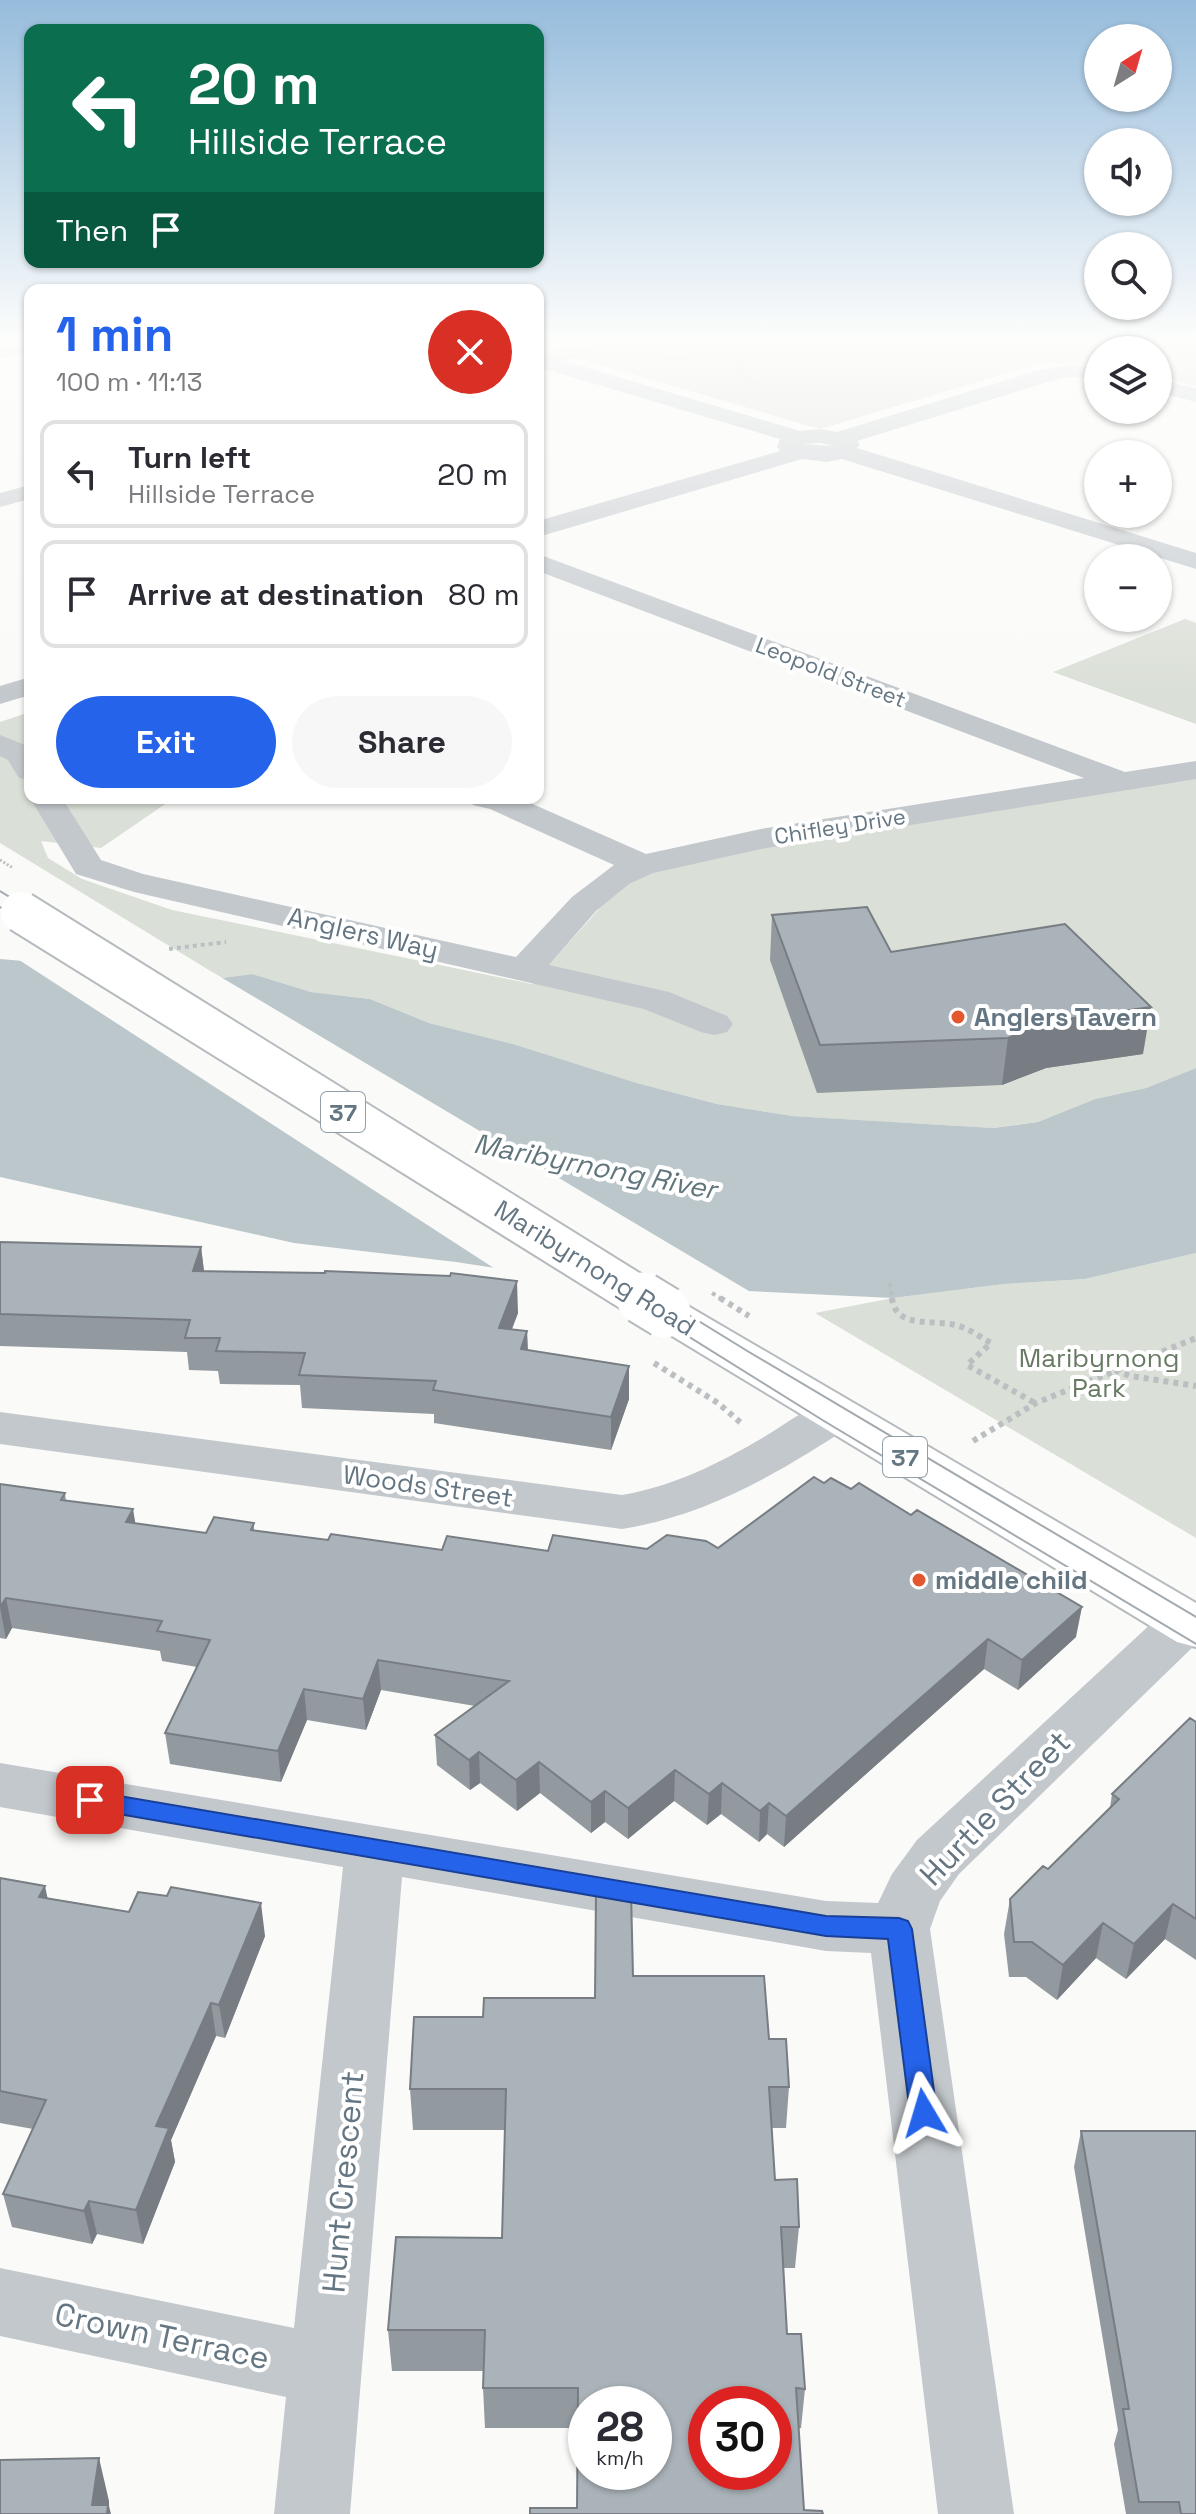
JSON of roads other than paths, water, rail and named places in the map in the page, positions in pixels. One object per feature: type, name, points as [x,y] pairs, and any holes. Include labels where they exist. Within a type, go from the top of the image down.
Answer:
[{"type":"main road","name":"Maribyrnong Road","points":[[10,906],[834,1415],[1191,1625]]},
{"type":"street","points":[[544,527],[755,459]]},
{"type":"street","points":[[884,459],[1196,561]]},
{"type":"street","points":[[0,500],[24,494]]},
{"type":"street","name":"Leopold Street","points":[[544,564],[1123,783]]},
{"type":"street","points":[[0,744],[20,754],[24,761]]},
{"type":"street","name":"Chifley Drive","points":[[526,969],[584,904],[617,877],[642,865],[761,839],[1196,770]]},
{"type":"street","name":"Anglers Way","points":[[50,804],[88,867],[134,882],[656,1000],[714,1024]]},
{"type":"street","points":[[506,804],[642,865]]},
{"type":"street","name":"Woods Street","points":[[0,1428],[622,1512],[676,1502],[725,1480],[834,1415]]},
{"type":"street","name":"Hurtle Street","points":[[976,2514],[899,1929],[913,1891],[938,1857],[1191,1625]]},
{"type":"street","points":[[0,1785],[826,1926],[899,1929]]},
{"type":"street","name":"Hunt Crescent","points":[[312,2514],[375,1849]]},
{"type":"street","name":"Crown Terrace","points":[[0,2302],[325,2370]]},
{"type":"water","name":"Maribyrnong River","points":[[0,959],[222,978],[252,974],[311,992],[370,999],[429,1023],[513,1044],[637,1083],[717,1104],[792,1116],[993,1128],[1038,1122],[1095,1099],[1146,1088],[1196,1068],[1196,1253],[1085,1279],[1004,1284],[893,1298],[599,1284],[456,1262],[294,1243],[0,1177]]},
{"type":"tram line","points":[[0,891],[749,1352],[1196,1617]]},
{"type":"tram line","points":[[0,907],[824,1421],[1196,1644]]},
{"type":"place","name":"Anglers Tavern","points":[[958,1017]]},
{"type":"place","name":"middle child","points":[[919,1580]]},
{"type":"park label","name":"Maribyrnong Park","points":[[1099,1373]]}]
